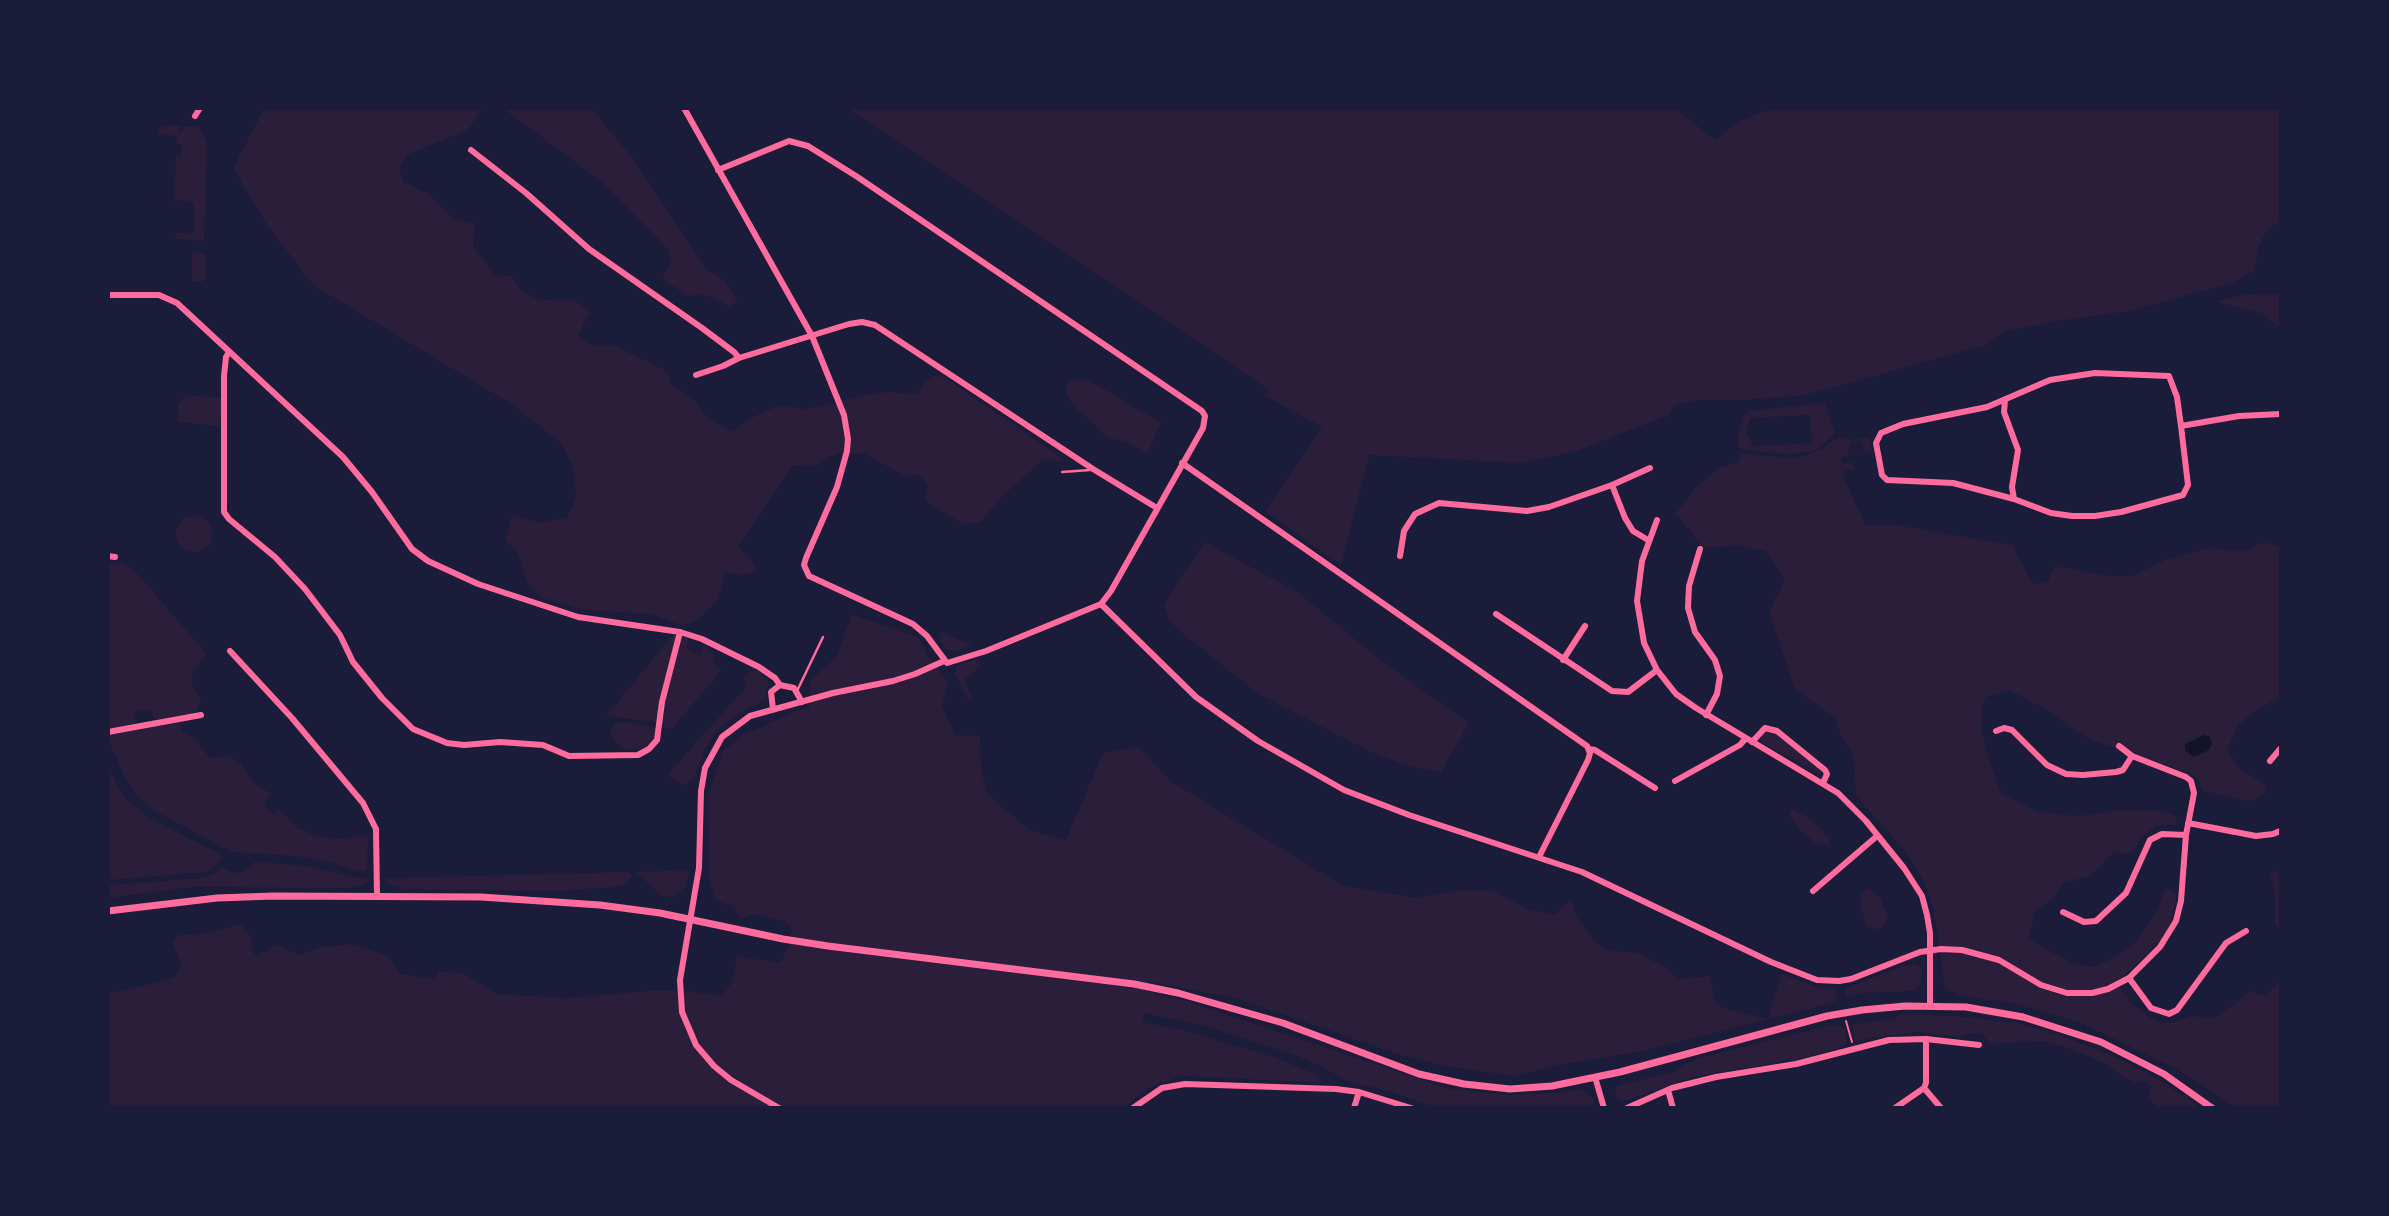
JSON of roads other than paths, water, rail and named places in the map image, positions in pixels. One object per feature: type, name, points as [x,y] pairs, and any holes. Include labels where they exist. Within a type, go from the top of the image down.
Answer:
[{"type":"street","points":[[195,116],[200,108]]},
{"type":"street","points":[[684,108],[811,336],[840,404],[848,439],[844,462],[837,487],[806,558],[806,572],[813,580],[913,624],[927,636],[944,662]]},
{"type":"street","points":[[718,170],[789,141],[808,146],[1202,411],[1205,416],[1203,428],[1111,591],[1101,604],[950,663],[944,662],[893,681],[750,716],[722,737],[705,768],[701,791],[699,868],[680,985],[682,1012],[689,1033],[701,1053],[717,1069],[779,1108]]},
{"type":"street","points":[[471,150],[526,193],[593,252],[702,328],[739,358]]},
{"type":"street","points":[[108,295],[153,294],[177,303],[365,482],[412,549],[450,573],[578,617],[680,632],[702,639],[759,667],[780,685],[797,691],[802,702]]},
{"type":"street","points":[[696,375],[739,358],[853,323],[875,325],[1093,469],[1157,508]]},
{"type":"street","points":[[229,352],[224,376],[224,512],[305,589],[340,635],[354,662],[374,689],[413,729],[455,744],[543,744],[569,755],[638,755],[649,749],[657,740],[662,702],[680,632]]},
{"type":"street","points":[[2108,373],[2169,376],[2177,397],[2188,485],[2183,495],[2121,512],[2085,517],[2051,513],[2014,499],[1953,483],[1886,480],[1882,475],[1876,443],[1881,433],[1903,424],[1970,412],[2005,400],[2032,387],[2066,376],[2108,373]]},
{"type":"street","points":[[2005,400],[2004,412],[2018,450],[2012,487],[2014,499]]},
{"type":"street","points":[[1993,405],[2004,412]]},
{"type":"street","points":[[2181,426],[2239,416],[2280,414]]},
{"type":"street","points":[[327,455],[330,446]]},
{"type":"street","points":[[1182,463],[1589,749],[1595,750],[1655,788]]},
{"type":"street","points":[[1400,556],[1405,531],[1415,514],[1432,505],[1439,503],[1527,511],[1549,507],[1612,485],[1650,468]]},
{"type":"street","points":[[1612,485],[1633,531],[1648,540]]},
{"type":"street","points":[[2004,496],[2012,487]]},
{"type":"street","points":[[1657,520],[1648,540],[1640,573],[1637,606],[1644,643],[1657,670],[1676,694],[1706,715],[1823,783],[1853,807],[1904,868],[1922,896],[1927,915],[1930,1006]]},
{"type":"street","points":[[1700,549],[1689,586],[1689,613],[1698,637],[1715,660],[1720,676],[1717,694],[1706,715]]},
{"type":"street","points":[[471,591],[478,584]]},
{"type":"street","points":[[1101,604],[1196,697],[1258,741],[1344,790],[1409,815],[1582,872],[1770,962],[1817,980],[1851,979],[1930,950],[1962,950],[1984,956],[2011,966],[2041,985],[2067,993],[2092,993],[2108,989],[2129,978],[2160,947],[2176,921],[2181,901],[2186,835],[2194,793],[2191,781],[2177,772],[2132,756],[2119,746]]},
{"type":"street","points":[[1496,614],[1603,686],[1618,693],[1628,692],[1657,670]]},
{"type":"street","points":[[1563,660],[1585,626]]},
{"type":"street","points":[[230,651],[292,718],[363,803],[376,829],[377,896]]},
{"type":"street","points":[[773,709],[771,692],[780,685]]},
{"type":"street","points":[[108,732],[201,715]]},
{"type":"street","points":[[1675,781],[1766,728],[1777,731],[1825,770],[1827,774],[1823,783]]},
{"type":"street","points":[[1996,730],[2012,730],[2029,750],[2047,765],[2066,774],[2116,772],[2123,770],[2132,756]]},
{"type":"street","points":[[1539,857],[1588,760],[1589,749]]},
{"type":"street","points":[[2270,761],[2280,749]]},
{"type":"street","points":[[2188,823],[2256,836],[2280,831]]},
{"type":"street","points":[[2063,912],[2084,922],[2096,921],[2126,893],[2150,841],[2162,834],[2186,835]]},
{"type":"street","points":[[1814,891],[1877,836]]},
{"type":"street","points":[[108,911],[217,898],[377,896],[600,905],[691,919],[828,946],[1156,988],[1283,1023],[1419,1074],[1464,1084],[1525,1088],[1552,1086],[1595,1077],[1845,1013],[1896,1007],[1966,1007],[2074,1032],[2143,1062],[2212,1108]]},
{"type":"street","points":[[2129,978],[2151,1008],[2169,1014],[2177,1010],[2225,943],[2246,931]]},
{"type":"street","points":[[1895,1108],[1924,1088],[1926,1039]]},
{"type":"street","points":[[1628,1108],[1668,1090],[1716,1077],[1796,1064],[1889,1040],[1926,1039],[1979,1045]]},
{"type":"street","points":[[1595,1077],[1603,1107]]},
{"type":"street","points":[[1133,1108],[1162,1088],[1185,1084],[1336,1089],[1359,1092],[1411,1108]]},
{"type":"street","points":[[1924,1088],[1941,1108]]},
{"type":"street","points":[[1668,1090],[1673,1108]]},
{"type":"street","points":[[1354,1108],[1359,1092]]},
{"type":"lane","points":[[1062,472],[1093,469]]},
{"type":"lane","points":[[797,691],[823,637]]}]
